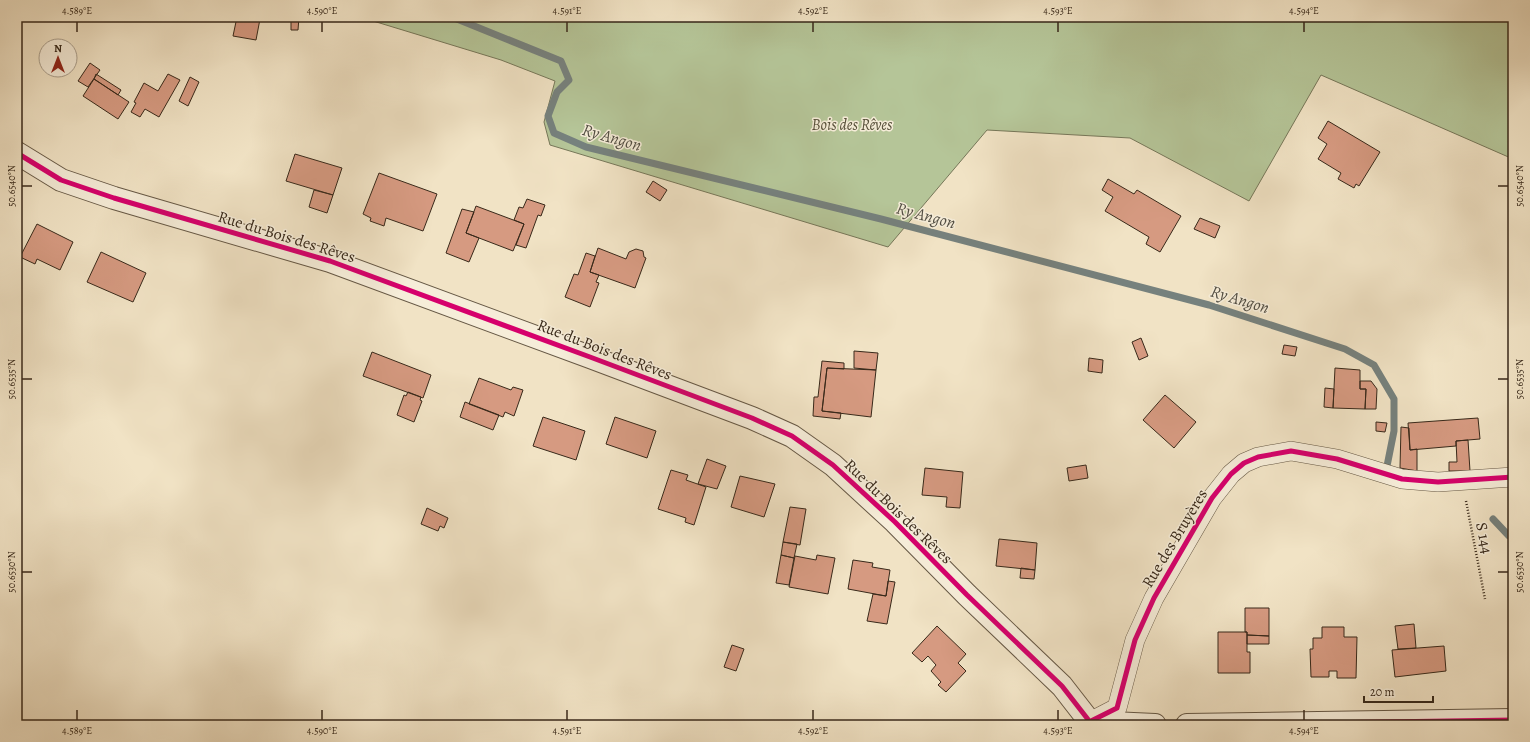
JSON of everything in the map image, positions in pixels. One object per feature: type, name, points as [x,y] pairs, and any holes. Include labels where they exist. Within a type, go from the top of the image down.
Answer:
[{"type":"street","name":"Rue du Bois des Rêves","points":[[17,153],[61,180],[121,200],[330,261],[605,362],[752,418],[792,436],[833,465],[895,522],[967,595],[1062,686],[1087,724]]},
{"type":"street","name":"Rue des Bruyères","points":[[1087,724],[1117,708],[1135,640],[1154,598],[1212,498],[1231,474],[1244,463],[1258,457],[1291,451],[1337,459],[1402,479],[1438,482],[1513,477]]},
{"type":"street","points":[[1187,725],[1513,720]]},
{"type":"street","points":[[1087,724],[1156,725]]},
{"type":"green space","name":"Bois des Rêves","points":[[360,17],[1513,17],[1513,159],[1321,75],[1249,201],[1130,138],[987,130],[888,247],[550,145],[544,122],[555,81],[501,60]]},
{"type":"building","points":[[237,17],[260,19],[256,40],[233,36]]},
{"type":"building","points":[[291,17],[299,17],[298,30],[291,30]]},
{"type":"building","points":[[90,63],[100,70],[88,87],[78,81]]},
{"type":"building","points":[[96,74],[121,90],[118,95],[94,79]]},
{"type":"building","points":[[168,74],[180,80],[159,117],[145,109],[140,117],[131,112],[136,103],[134,102],[144,83],[158,91]]},
{"type":"building","points":[[190,77],[199,82],[188,106],[179,101]]},
{"type":"building","points":[[94,79],[129,102],[118,119],[83,96]]},
{"type":"building","points":[[1328,121],[1380,152],[1359,186],[1356,184],[1354,188],[1338,179],[1341,173],[1318,159],[1327,144],[1318,138]]},
{"type":"building","points":[[295,154],[342,168],[333,195],[286,181]]},
{"type":"building","points":[[379,173],[437,194],[423,231],[386,218],[384,226],[370,221],[371,218],[363,214]]},
{"type":"building","points":[[1108,179],[1134,194],[1137,190],[1181,216],[1160,252],[1146,244],[1149,237],[1105,211],[1113,197],[1102,190]]},
{"type":"building","points":[[653,181],[667,190],[660,201],[646,192]]},
{"type":"building","points":[[314,190],[333,195],[327,213],[309,207]]},
{"type":"building","points":[[527,199],[545,205],[541,216],[538,215],[526,248],[516,245],[524,224],[514,220],[519,207],[523,208]]},
{"type":"building","points":[[476,206],[524,224],[513,251],[466,233]]},
{"type":"building","points":[[462,209],[474,212],[466,233],[479,238],[469,262],[446,253]]},
{"type":"building","points":[[1200,218],[1220,226],[1215,238],[1194,229]]},
{"type":"building","points":[[37,224],[73,242],[60,270],[37,259],[35,264],[20,257]]},
{"type":"building","points":[[598,248],[626,259],[629,252],[636,249],[643,251],[644,257],[646,258],[635,288],[590,272]]},
{"type":"building","points":[[101,252],[146,273],[133,302],[87,282]]},
{"type":"building","points":[[586,253],[595,256],[590,272],[599,275],[596,282],[599,283],[590,307],[565,297],[574,274],[578,275]]},
{"type":"building","points":[[1141,338],[1148,356],[1139,360],[1132,342]]},
{"type":"building","points":[[1284,345],[1297,347],[1295,356],[1282,354]]},
{"type":"building","points":[[854,351],[878,353],[876,370],[854,368]]},
{"type":"building","points":[[372,352],[431,375],[423,398],[363,376]]},
{"type":"building","points":[[1089,358],[1103,360],[1102,373],[1088,371]]},
{"type":"building","points":[[822,361],[844,363],[844,369],[827,368],[822,411],[841,413],[840,419],[813,416],[814,397],[818,397]]},
{"type":"building","points":[[827,368],[876,370],[871,417],[822,411]]},
{"type":"building","points":[[1335,368],[1360,370],[1360,389],[1366,389],[1365,409],[1333,408]]},
{"type":"building","points":[[479,378],[511,390],[513,387],[523,390],[514,416],[505,412],[503,417],[469,404]]},
{"type":"building","points":[[1360,381],[1371,381],[1377,389],[1376,409],[1365,409],[1366,389],[1360,389]]},
{"type":"building","points":[[1325,388],[1334,389],[1333,408],[1324,407]]},
{"type":"building","points":[[408,392],[421,397],[420,400],[422,401],[414,422],[397,415],[404,395],[406,396]]},
{"type":"building","points":[[1165,395],[1196,422],[1174,448],[1143,420]]},
{"type":"building","points":[[465,402],[499,415],[493,430],[460,417]]},
{"type":"building","points":[[543,417],[585,431],[576,460],[533,446]]},
{"type":"building","points":[[615,417],[656,431],[647,458],[606,444]]},
{"type":"building","points":[[1478,418],[1480,439],[1456,441],[1456,446],[1410,450],[1408,423]]},
{"type":"building","points":[[1376,422],[1387,423],[1385,432],[1376,431]]},
{"type":"building","points":[[1401,427],[1409,428],[1410,450],[1417,449],[1417,471],[1400,468]]},
{"type":"building","points":[[1468,440],[1470,471],[1449,471],[1449,462],[1457,462],[1456,441]]},
{"type":"building","points":[[707,459],[726,466],[717,489],[698,484]]},
{"type":"building","points":[[1086,465],[1088,478],[1069,481],[1067,468]]},
{"type":"building","points":[[925,468],[963,472],[960,508],[946,507],[947,497],[922,495]]},
{"type":"building","points":[[671,470],[688,475],[686,480],[706,487],[694,525],[685,522],[686,518],[658,509]]},
{"type":"building","points":[[740,476],[775,484],[764,517],[731,507]]},
{"type":"building","points":[[790,507],[806,509],[800,545],[783,542]]},
{"type":"building","points":[[427,508],[448,518],[444,528],[440,526],[438,531],[421,524]]},
{"type":"building","points":[[999,539],[1037,543],[1035,570],[996,566]]},
{"type":"building","points":[[783,542],[797,544],[794,558],[781,555]]},
{"type":"building","points":[[781,555],[794,558],[789,585],[776,583]]},
{"type":"building","points":[[817,555],[835,558],[828,594],[789,587],[795,556],[816,560]]},
{"type":"building","points":[[853,560],[873,563],[872,567],[890,570],[886,596],[848,589]]},
{"type":"building","points":[[1021,568],[1035,570],[1034,579],[1020,578]]},
{"type":"building","points":[[888,581],[895,582],[887,624],[867,621],[873,594],[886,596]]},
{"type":"building","points":[[1245,608],[1269,608],[1269,636],[1247,635],[1247,632],[1245,632]]},
{"type":"building","points":[[1414,624],[1416,648],[1398,649],[1395,626]]},
{"type":"building","points":[[937,626],[966,654],[958,663],[966,671],[946,692],[938,685],[941,682],[931,671],[936,665],[928,656],[922,662],[912,653]]},
{"type":"building","points":[[1322,627],[1344,627],[1344,637],[1357,637],[1356,678],[1337,678],[1337,671],[1329,671],[1329,677],[1311,677],[1310,649],[1313,649],[1313,638],[1322,638]]},
{"type":"building","points":[[1218,632],[1247,632],[1247,652],[1250,652],[1250,673],[1218,673]]},
{"type":"building","points":[[1247,635],[1269,636],[1269,644],[1247,644]]},
{"type":"building","points":[[732,645],[744,649],[736,671],[724,667]]},
{"type":"building","points":[[1444,646],[1446,671],[1395,677],[1392,650]]},
{"type":"waterway","name":"Ry Angon","points":[[452,17],[561,61],[569,80],[557,92],[548,116],[554,133],[586,147],[881,219],[1209,305],[1345,349],[1374,365],[1394,399],[1394,431],[1387,466]]},
{"type":"waterway","name":"Ry Angon","points":[[1493,519],[1509,536],[1513,537]]},
{"type":"cycle path","points":[[17,153],[61,180],[114,198],[330,261],[752,418],[792,436],[833,465],[895,522],[967,595],[1062,686],[1090,722]]},
{"type":"cycle path","points":[[1085,724],[1117,708],[1135,640],[1154,598],[1212,498],[1231,474],[1244,463],[1258,457],[1291,451],[1337,459],[1402,479],[1438,482],[1513,477]]},
{"type":"cycle path","points":[[1187,725],[1513,720]]},
{"type":"cycle path","points":[[1090,722],[1155,725]]}]
